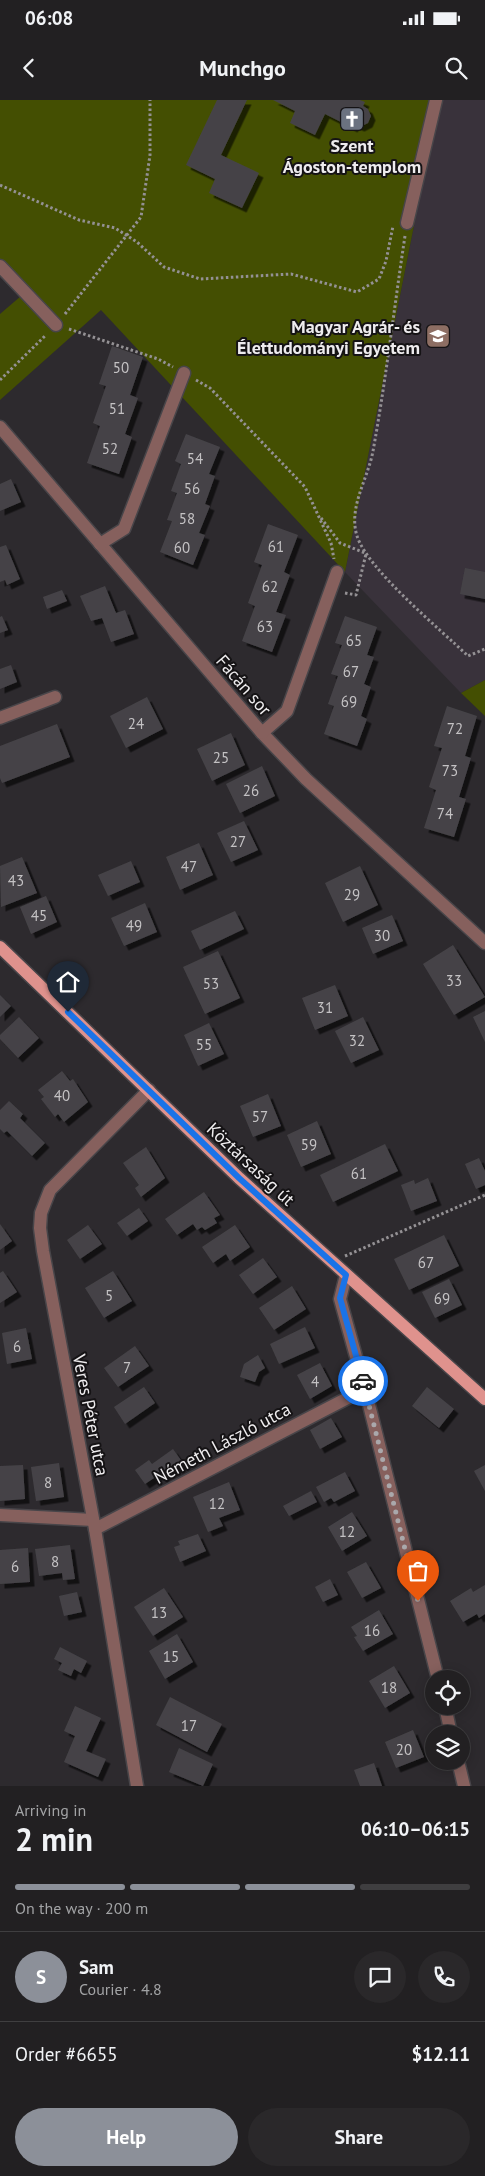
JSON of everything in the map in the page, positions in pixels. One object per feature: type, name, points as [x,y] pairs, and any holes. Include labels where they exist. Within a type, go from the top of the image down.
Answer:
[{"type":"main road","name":"Köztársaság út","points":[[0,947],[239,1178],[485,1399]]},
{"type":"street","points":[[407,223],[436,100]]},
{"type":"street","points":[[0,266],[56,325]]},
{"type":"street","points":[[100,544],[124,529],[184,373]]},
{"type":"street","name":"Fácán sor","points":[[0,427],[262,733],[306,779],[485,943]]},
{"type":"street","points":[[262,733],[287,710],[337,572]]},
{"type":"street","points":[[0,718],[55,697]]},
{"type":"street","name":"Veres Péter utca","points":[[137,1786],[94,1524],[40,1228],[41,1213],[50,1190],[149,1090]]},
{"type":"street","points":[[346,1275],[340,1298],[366,1389],[436,1670]]},
{"type":"street","name":"Németh László utca","points":[[94,1524],[366,1389]]},
{"type":"street","points":[[0,1515],[94,1524]]},
{"type":"street","points":[[460,1770],[464,1786]]},
{"type":"path","points":[[0,380],[56,325],[141,216],[150,155],[150,100]]},
{"type":"path","points":[[0,185],[79,220],[115,228],[164,267],[200,279],[291,274],[357,292],[379,279],[386,261],[394,224],[407,223],[373,452],[355,513],[357,536],[366,553],[382,573],[468,656],[485,650]]},
{"type":"path","points":[[56,325],[158,359],[210,388],[305,487],[331,542],[337,572]]},
{"type":"path","points":[[317,513],[340,543],[366,553]]},
{"type":"path","points":[[356,595],[366,553]]},
{"type":"path","points":[[331,1262],[485,1195]]},
{"type":"shaded area","name":"Magyar Agrár- és Élettudományi Egyetem","points":[[439,100],[485,100],[485,680],[461,693],[345,572]]},
{"type":"green space","points":[[0,100],[439,100],[345,572],[101,310],[0,400],[0,314],[28,290],[0,261]]},
{"type":"green space","points":[[485,680],[485,716],[461,693]]},
{"type":"building","points":[[217,100],[247,100],[221,155],[259,173],[242,208],[209,193],[215,179],[186,165]]},
{"type":"building","name":"Szent Ágoston-templom","points":[[273,100],[360,100],[365,102],[363,106],[368,109],[371,116],[368,123],[360,127],[355,125],[353,128],[325,114],[315,135],[290,123],[295,111]]},
{"type":"building","points":[[112,346],[143,357],[130,395],[138,398],[125,434],[132,437],[119,474],[87,463],[100,426],[93,423],[106,386],[99,384]]},
{"type":"building","points":[[186,434],[220,447],[209,474],[215,476],[205,504],[210,506],[199,533],[205,535],[193,565],[160,552],[172,521],[167,520],[177,493],[171,491],[181,464],[175,461]]},
{"type":"building","points":[[11,479],[21,502],[0,511],[0,484]]},
{"type":"building","points":[[268,524],[298,535],[284,572],[290,575],[276,612],[286,615],[272,652],[242,641],[255,606],[248,603],[262,565],[254,562]]},
{"type":"building","points":[[6,545],[20,579],[7,585],[5,580],[0,582],[0,547]]},
{"type":"building","points":[[465,568],[485,572],[485,599],[460,594]]},
{"type":"building","points":[[105,586],[116,613],[125,610],[134,634],[111,642],[102,618],[91,621],[80,596]]},
{"type":"building","points":[[62,590],[67,601],[47,609],[43,597]]},
{"type":"building","points":[[2,616],[8,630],[0,633],[0,617]]},
{"type":"building","points":[[345,616],[377,627],[367,655],[374,657],[364,684],[371,687],[361,716],[367,719],[357,746],[324,734],[334,706],[328,704],[338,676],[331,674],[342,645],[335,643]]},
{"type":"building","points":[[11,665],[17,682],[0,689],[0,669]]},
{"type":"building","points":[[147,697],[163,729],[126,748],[110,716]]},
{"type":"building","points":[[447,706],[477,716],[465,756],[471,758],[459,797],[466,799],[454,837],[424,828],[436,790],[429,787],[442,748],[434,746]]},
{"type":"building","points":[[57,724],[70,757],[2,783],[0,778],[0,746]]},
{"type":"building","points":[[231,733],[245,765],[212,781],[197,749]]},
{"type":"building","points":[[262,766],[275,796],[240,813],[226,784]]},
{"type":"building","points":[[244,821],[258,850],[231,862],[217,833]]},
{"type":"building","points":[[199,843],[213,875],[180,890],[166,857]]},
{"type":"building","points":[[22,857],[37,893],[1,907],[0,866]]},
{"type":"building","points":[[131,861],[140,882],[108,896],[98,875]]},
{"type":"building","points":[[360,866],[378,905],[343,922],[325,883]]},
{"type":"building","points":[[46,896],[57,922],[31,934],[20,907]]},
{"type":"building","points":[[145,903],[157,932],[124,946],[111,918]]},
{"type":"building","points":[[235,911],[244,929],[200,950],[191,931]]},
{"type":"building","points":[[392,915],[403,941],[373,954],[362,928]]},
{"type":"building","points":[[453,945],[485,997],[454,1015],[423,964]]},
{"type":"building","points":[[218,951],[240,998],[205,1014],[183,967]]},
{"type":"building","points":[[335,985],[348,1016],[315,1030],[302,998]]},
{"type":"building","points":[[0,995],[11,1006],[0,1017]]},
{"type":"building","points":[[485,1011],[485,1042],[473,1017]]},
{"type":"building","points":[[19,1017],[39,1038],[18,1058],[0,1039],[0,1035]]},
{"type":"building","points":[[363,1017],[379,1050],[351,1063],[335,1031]]},
{"type":"building","points":[[209,1023],[224,1054],[198,1066],[184,1035]]},
{"type":"building","points":[[62,1071],[70,1081],[73,1079],[88,1102],[64,1122],[58,1114],[55,1117],[41,1099],[44,1097],[38,1090]]},
{"type":"building","points":[[268,1094],[281,1126],[253,1137],[240,1106]]},
{"type":"building","points":[[9,1101],[23,1114],[20,1118],[45,1143],[32,1156],[7,1131],[4,1133],[0,1129],[0,1110]]},
{"type":"building","points":[[317,1121],[331,1154],[301,1167],[287,1135]]},
{"type":"building","points":[[385,1144],[398,1171],[333,1202],[320,1175]]},
{"type":"building","points":[[146,1147],[165,1178],[141,1197],[135,1188],[139,1185],[123,1163]]},
{"type":"building","points":[[479,1158],[485,1171],[485,1185],[476,1189],[465,1164]]},
{"type":"building","points":[[428,1178],[437,1201],[411,1211],[401,1185],[414,1180],[415,1184]]},
{"type":"building","points":[[204,1192],[220,1215],[214,1218],[217,1223],[205,1230],[202,1227],[197,1230],[193,1224],[177,1235],[165,1219]]},
{"type":"building","points":[[139,1208],[148,1221],[127,1236],[117,1223]]},
{"type":"building","points":[[0,1224],[12,1241],[0,1250]]},
{"type":"building","points":[[88,1225],[102,1244],[80,1259],[67,1240]]},
{"type":"building","points":[[235,1225],[250,1247],[230,1261],[226,1254],[213,1263],[202,1247]]},
{"type":"building","points":[[444,1235],[459,1266],[409,1290],[394,1259]]},
{"type":"building","points":[[263,1258],[277,1277],[253,1294],[239,1275]]},
{"type":"building","points":[[3,1271],[17,1292],[0,1303],[0,1273]]},
{"type":"building","points":[[113,1271],[132,1301],[104,1318],[85,1288]]},
{"type":"building","points":[[449,1279],[462,1305],[435,1318],[422,1292]]},
{"type":"building","points":[[292,1286],[306,1309],[274,1330],[259,1308]]},
{"type":"building","points":[[305,1327],[315,1348],[279,1364],[270,1344]]},
{"type":"building","points":[[26,1328],[32,1359],[7,1364],[2,1333]]},
{"type":"building","points":[[135,1346],[149,1366],[118,1387],[104,1368]]},
{"type":"building","points":[[258,1355],[265,1368],[259,1372],[255,1382],[240,1377],[244,1364]]},
{"type":"building","points":[[320,1363],[332,1386],[310,1399],[297,1375]]},
{"type":"building","points":[[144,1387],[155,1403],[125,1424],[114,1407]]},
{"type":"building","points":[[427,1387],[454,1409],[439,1428],[412,1406]]},
{"type":"building","points":[[331,1418],[342,1437],[320,1449],[310,1430]]},
{"type":"building","points":[[173,1449],[183,1463],[162,1478],[160,1474],[145,1484],[135,1470],[149,1460],[152,1464]]},
{"type":"building","points":[[59,1463],[64,1497],[36,1501],[31,1467]]},
{"type":"building","points":[[23,1465],[25,1499],[0,1501],[0,1466]]},
{"type":"building","points":[[485,1465],[485,1491],[474,1471]]},
{"type":"building","points":[[345,1472],[355,1491],[334,1502],[331,1498],[324,1502],[316,1487]]},
{"type":"building","points":[[229,1482],[240,1510],[219,1518],[223,1526],[208,1532],[193,1497]]},
{"type":"building","points":[[311,1491],[317,1502],[289,1516],[283,1506]]},
{"type":"building","points":[[352,1512],[367,1536],[342,1551],[328,1527]]},
{"type":"building","points":[[198,1534],[206,1551],[180,1562],[174,1547],[180,1545],[178,1541]]},
{"type":"building","points":[[70,1545],[75,1579],[63,1580],[62,1573],[39,1576],[35,1549]]},
{"type":"building","points":[[28,1548],[30,1582],[0,1584],[0,1550]]},
{"type":"building","points":[[366,1562],[381,1588],[362,1598],[347,1572]]},
{"type":"building","points":[[330,1579],[338,1595],[323,1602],[315,1587]]},
{"type":"building","points":[[485,1585],[485,1614],[479,1618],[477,1614],[463,1622],[450,1601],[471,1588],[473,1592]]},
{"type":"building","points":[[164,1588],[183,1617],[153,1636],[134,1607]]},
{"type":"building","points":[[77,1592],[82,1612],[64,1616],[59,1596]]},
{"type":"building","points":[[379,1610],[393,1634],[363,1651],[354,1637],[357,1636],[351,1627]]},
{"type":"building","points":[[177,1634],[193,1662],[165,1679],[149,1651]]},
{"type":"building","points":[[60,1647],[87,1661],[81,1673],[74,1669],[71,1676],[58,1670],[62,1663],[54,1659]]},
{"type":"building","points":[[394,1666],[410,1693],[385,1708],[369,1681]]},
{"type":"building","points":[[170,1697],[222,1724],[207,1752],[156,1725]]},
{"type":"building","points":[[75,1706],[101,1718],[86,1751],[106,1759],[98,1777],[64,1762],[75,1736],[64,1731]]},
{"type":"building","points":[[413,1730],[424,1757],[396,1768],[385,1742]]},
{"type":"building","points":[[179,1748],[213,1764],[203,1786],[169,1772]]},
{"type":"building","points":[[374,1763],[382,1786],[360,1786],[354,1770]]},
{"type":"way so far","points":[[363,1381],[418,1601]]},
{"type":"place","name":"Szent Ágoston-templom","points":[[352,119]]},
{"type":"place","name":"Magyar Agrár- és Élettudományi Egyetem","points":[[438,336]]},
{"type":"route","points":[[68,1012],[239,1178],[346,1275],[340,1298],[363,1381]]}]
